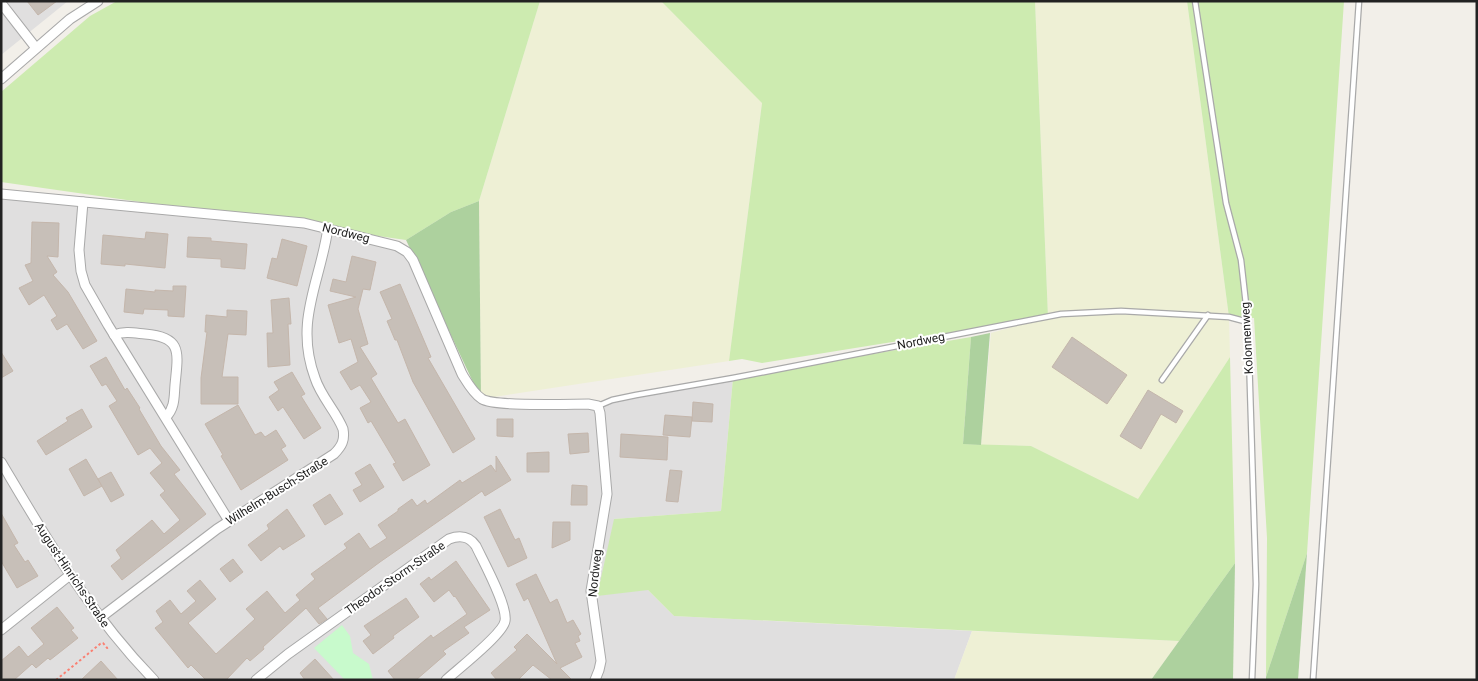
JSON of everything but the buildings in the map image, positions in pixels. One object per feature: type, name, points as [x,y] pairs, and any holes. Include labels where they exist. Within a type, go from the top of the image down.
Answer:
[{"type":"street","points":[[1,79],[70,19],[98,1]]},
{"type":"street","points":[[1,3],[36,48]]},
{"type":"street","name":"Nordweg","points":[[1,194],[304,223],[391,244],[411,256],[462,374],[482,399],[502,403],[592,404],[598,406],[607,494],[591,588],[601,661],[595,680]]},
{"type":"street","points":[[83,202],[80,250],[81,272],[88,291],[229,521]]},
{"type":"street","name":"Wilhelm-Busch-Straße","points":[[100,618],[229,521],[334,454],[343,442],[344,434],[341,424],[314,377],[307,340],[308,308],[328,228]]},
{"type":"street","points":[[114,335],[123,332],[158,335],[168,339],[174,346],[178,360],[174,402],[171,411],[166,417]]},
{"type":"street","name":"August-Hinrichs-Straße","points":[[1,462],[70,575],[100,618],[118,641],[154,680]]},
{"type":"street","name":"Theodor-Storm-Straße","points":[[256,680],[288,654],[449,539],[461,537],[469,539],[476,546],[503,605],[506,619],[500,631],[446,680]]},
{"type":"street","points":[[1,630],[70,575]]},
{"type":"lane","name":"Kolonnenweg","points":[[1196,1],[1226,204],[1241,260],[1248,322],[1256,584],[1252,680]]},
{"type":"lane","points":[[1313,680],[1359,1]]},
{"type":"lane","name":"Nordweg","points":[[598,406],[612,400],[636,395],[1061,314],[1121,311],[1208,315],[1229,317],[1248,322]]},
{"type":"lane","points":[[1162,380],[1208,315]]},
{"type":"path","points":[[56,680],[100,644],[107,648],[118,641]]},
{"type":"shaded area","points":[[1,1],[68,1],[1,55]]},
{"type":"shaded area","points":[[1,194],[328,228],[391,244],[413,260],[477,394],[482,399],[602,404],[733,378],[721,511],[614,519],[648,590],[674,616],[972,631],[954,680],[1,680]]},
{"type":"green space","points":[[117,1],[540,1],[479,201],[451,212],[406,240],[1,182],[1,92],[90,16]]},
{"type":"green space","points":[[540,1],[661,1],[762,102],[729,361],[481,399],[479,201]]},
{"type":"green space","points":[[661,1],[1035,1],[1048,317],[762,363],[742,359],[729,361],[762,103]]},
{"type":"green space","points":[[1035,1],[1187,1],[1229,317],[1230,357],[1138,500],[1031,446],[981,445],[991,333],[1048,317]]},
{"type":"green space","points":[[1187,1],[1344,1],[1307,553],[1266,677],[1267,538],[1254,318],[1229,317]]},
{"type":"green space","points":[[479,201],[481,399],[406,240],[451,212]]},
{"type":"green space","points":[[990,333],[981,445],[963,444],[971,337]]},
{"type":"green space","points":[[971,337],[963,444],[1031,446],[1138,499],[1230,357],[1235,563],[1179,641],[674,616],[648,590],[597,596],[614,519],[721,511],[733,378]]},
{"type":"green space","points":[[1307,553],[1298,680],[1266,680],[1266,677]]},
{"type":"green space","points":[[1235,563],[1233,680],[1151,680]]},
{"type":"green space","points":[[342,625],[350,636],[353,653],[369,664],[373,680],[345,680],[314,648]]},
{"type":"green space","points":[[972,631],[1179,641],[1151,680],[954,680]]}]
